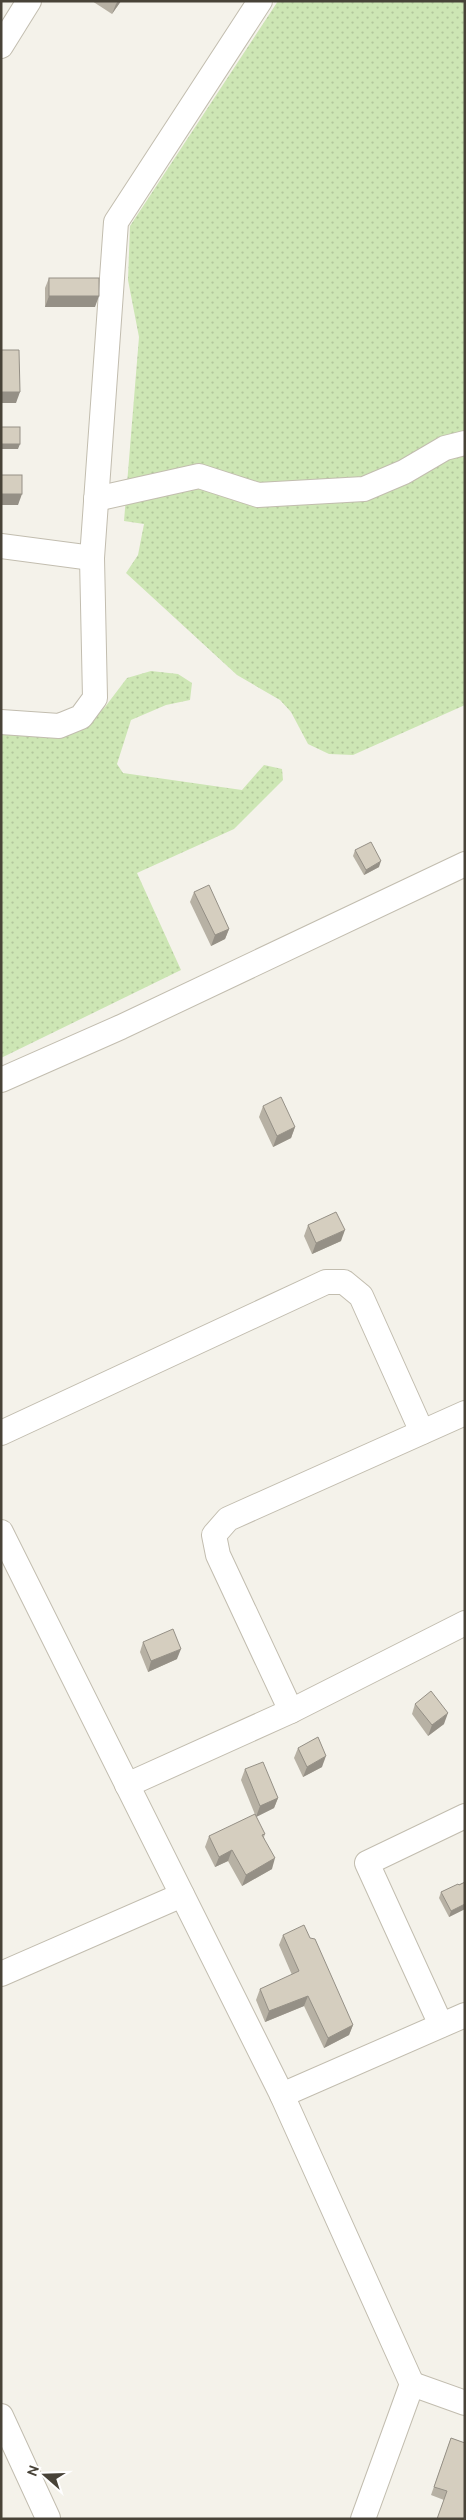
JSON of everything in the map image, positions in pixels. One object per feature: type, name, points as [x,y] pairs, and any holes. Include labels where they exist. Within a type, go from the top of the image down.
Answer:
[{"type":"street","points":[[1,46],[29,1]]},
{"type":"street","points":[[1,722],[59,726],[81,717],[95,698],[92,558],[116,222],[260,1]]},
{"type":"street","points":[[96,499],[199,476],[258,494],[364,489],[404,472],[445,448],[465,443]]},
{"type":"street","points":[[1,546],[92,558]]},
{"type":"street","points":[[1,1080],[121,1027],[465,864]]},
{"type":"street","points":[[1,1433],[326,1282],[344,1282],[361,1296],[422,1432]]},
{"type":"street","points":[[291,1711],[218,1555],[214,1535],[228,1518],[465,1413]]},
{"type":"street","points":[[1,1532],[8,1566],[127,1785],[282,2095],[412,2384],[363,2519]]},
{"type":"street","points":[[127,1785],[291,1711],[465,1623]]},
{"type":"street","points":[[441,2026],[367,1863],[465,1816]]},
{"type":"street","points":[[1,1974],[182,1895]]},
{"type":"street","points":[[282,2095],[465,2015]]},
{"type":"street","points":[[412,2384],[465,2403]]},
{"type":"street","points":[[1,2416],[48,2518]]},
{"type":"green space","points":[[278,1],[465,1],[465,705],[353,755],[329,754],[308,744],[291,712],[280,700],[237,675],[126,573],[138,555],[144,524],[124,521],[139,337],[128,280],[130,226]]},
{"type":"green space","points":[[151,671],[178,674],[192,683],[190,700],[166,705],[131,720],[117,764],[123,773],[242,790],[264,765],[282,769],[283,780],[234,829],[137,873],[181,970],[1,1058],[1,730],[86,724],[105,707],[127,678]]},
{"type":"building","points":[[49,278],[99,278],[99,296],[49,296]]},
{"type":"building","points":[[1,350],[19,350],[20,392],[1,392]]},
{"type":"building","points":[[1,427],[20,427],[20,444],[1,444]]},
{"type":"building","points":[[1,475],[22,475],[22,494],[1,494]]},
{"type":"building","points":[[371,842],[381,861],[366,870],[355,850]]},
{"type":"building","points":[[209,885],[229,929],[215,935],[194,892]]},
{"type":"building","points":[[281,1097],[295,1127],[277,1136],[263,1106]]},
{"type":"building","points":[[336,1212],[345,1230],[316,1243],[308,1225]]},
{"type":"building","points":[[173,1629],[181,1649],[151,1661],[143,1642]]},
{"type":"building","points":[[431,1691],[448,1713],[432,1725],[415,1704]]},
{"type":"building","points":[[318,1737],[326,1756],[307,1767],[298,1748]]},
{"type":"building","points":[[263,1762],[278,1798],[260,1806],[245,1769]]},
{"type":"building","points":[[255,1814],[265,1834],[262,1835],[275,1858],[246,1875],[232,1850],[219,1857],[209,1836]]},
{"type":"building","points":[[465,1882],[465,1904],[451,1911],[441,1892]]},
{"type":"building","points":[[304,1925],[310,1938],[315,1939],[353,2025],[328,2038],[308,1996],[269,2011],[260,1989],[299,1971],[283,1935]]},
{"type":"building","points":[[451,2438],[465,2443],[465,2519],[437,2519],[447,2491],[434,2487]]}]
